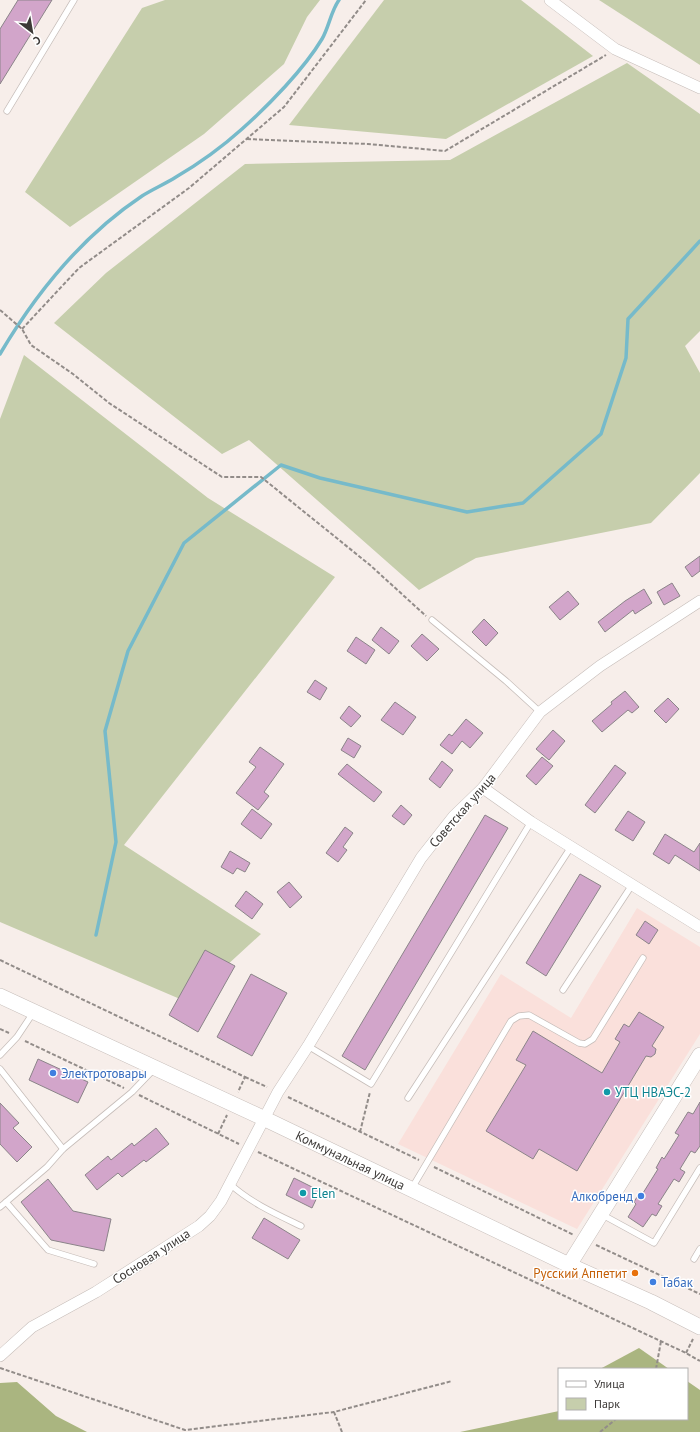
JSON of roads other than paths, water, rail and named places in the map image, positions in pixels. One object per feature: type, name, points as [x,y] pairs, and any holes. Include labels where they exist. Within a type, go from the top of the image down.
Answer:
[{"type":"street","points":[[550,0],[616,49],[700,88]]},
{"type":"street","name":"Советская улица","points":[[263,1118],[421,858],[454,816],[483,788],[540,712],[600,666],[700,601]]},
{"type":"street","points":[[483,788],[531,822],[700,927]]},
{"type":"street","name":"Коммунальная улица","points":[[0,996],[263,1118],[410,1190],[651,1302],[696,1333]]},
{"type":"street","points":[[569,1265],[700,1055]]},
{"type":"street","name":"Сосновая улица","points":[[0,1356],[32,1327],[96,1292],[199,1226],[214,1211],[221,1201],[263,1118]]},
{"type":"lane","points":[[7,111],[74,0]]},
{"type":"lane","points":[[432,620],[506,681],[540,712]]},
{"type":"lane","points":[[308,1046],[371,1084],[531,822]]},
{"type":"lane","points":[[408,1098],[571,847]]},
{"type":"lane","points":[[564,990],[632,884]]},
{"type":"lane","points":[[410,1190],[511,1021],[519,1016],[529,1015],[579,1043],[585,1044],[593,1039],[642,958]]},
{"type":"lane","points":[[0,1055],[17,1037],[34,1012]]},
{"type":"lane","points":[[0,1207],[47,1167],[63,1149],[132,1092],[155,1068]]},
{"type":"lane","points":[[0,1069],[63,1149]]},
{"type":"lane","points":[[601,1214],[654,1243],[700,1168]]},
{"type":"lane","points":[[230,1184],[238,1192],[272,1213],[301,1226]]},
{"type":"lane","points":[[6,1202],[48,1250],[94,1264]]},
{"type":"lane","points":[[694,1259],[700,1249]]},
{"type":"waterway","points":[[0,354],[29,309],[80,247],[120,212],[142,196],[185,172],[219,148],[242,129],[274,98],[315,50],[322,39],[339,0]]},
{"type":"waterway","points":[[96,935],[116,842],[105,731],[128,651],[184,543],[281,465],[320,478],[467,512],[523,503],[601,434],[626,358],[628,319],[700,241]]},
{"type":"place","name":"Электротовары","points":[[53,1073]]},
{"type":"place","name":"УТЦ НВАЭС-2","points":[[607,1092]]},
{"type":"place","name":"Elen","points":[[303,1193]]},
{"type":"place","name":"Алкобренд","points":[[641,1196]]},
{"type":"place","name":"Русский Аппетит","points":[[635,1273]]},
{"type":"place","name":"Табак","points":[[653,1282]]}]
